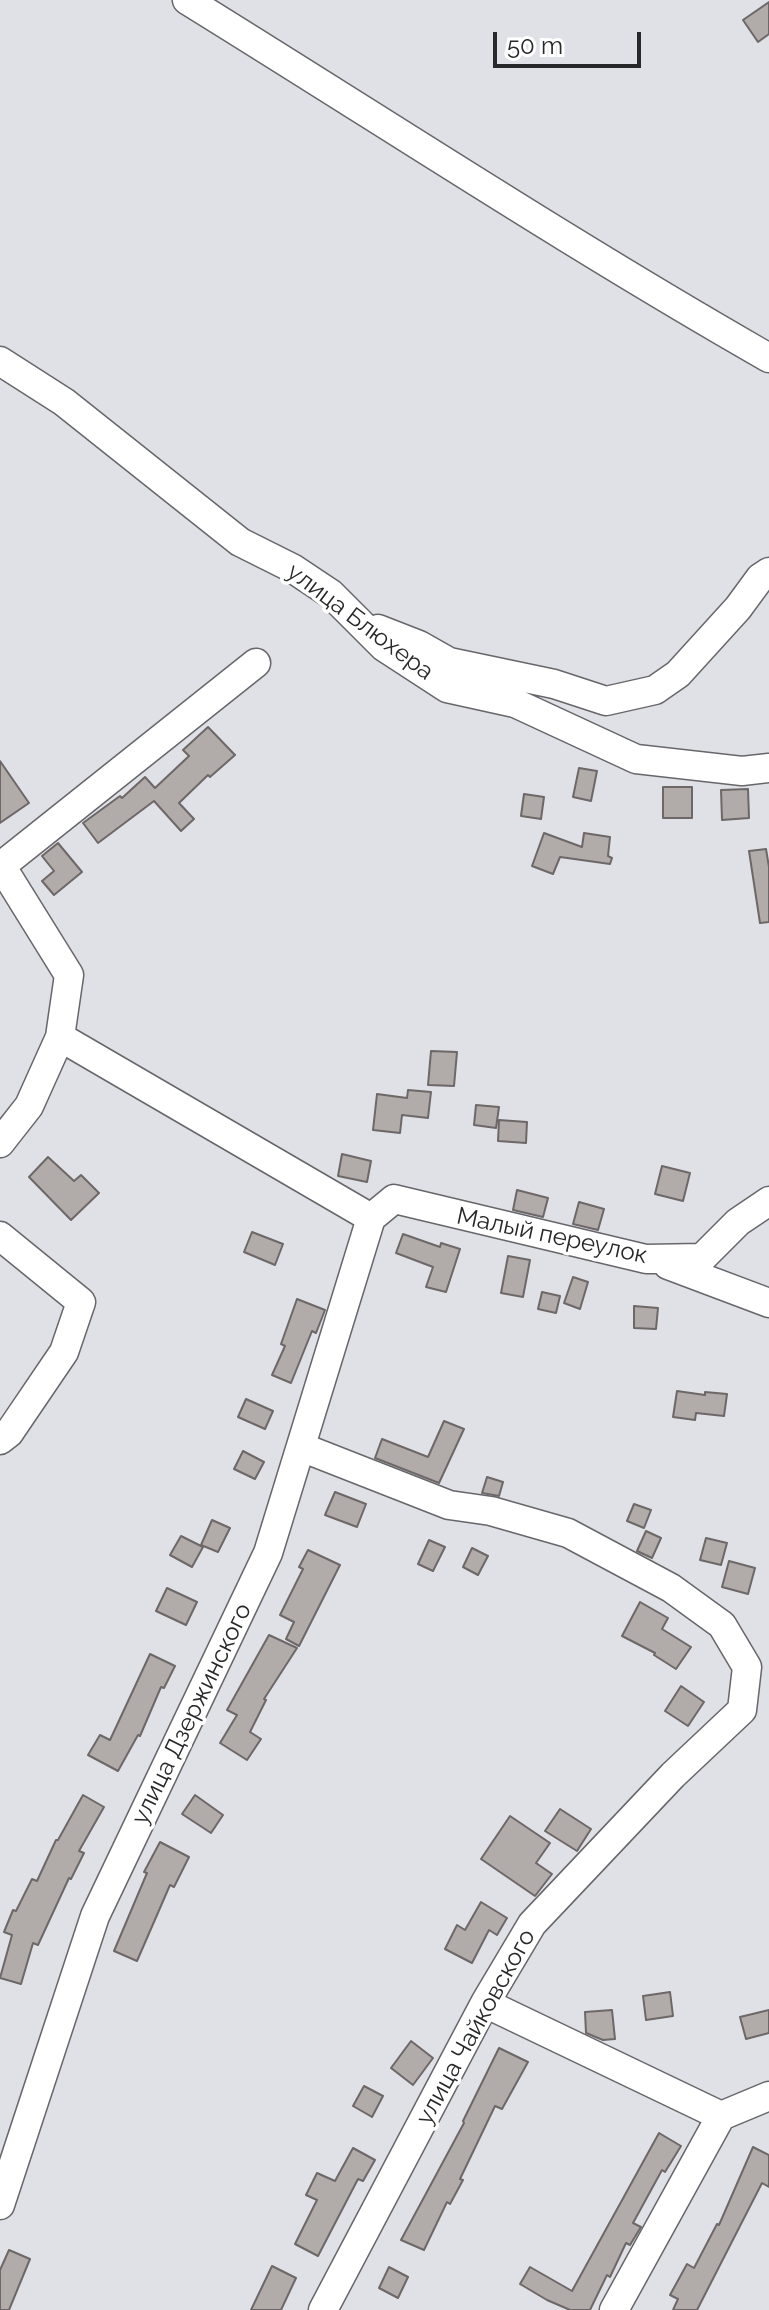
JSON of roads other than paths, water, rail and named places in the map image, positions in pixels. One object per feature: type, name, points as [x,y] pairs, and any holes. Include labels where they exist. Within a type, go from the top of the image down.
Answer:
[{"type":"street","points":[[187,0],[477,179],[567,239],[769,358]]},
{"type":"street","name":"улица Блюхера","points":[[0,361],[64,402],[240,542],[292,568],[331,594],[384,647],[447,688],[515,703],[636,759],[742,771],[769,768]]},
{"type":"street","points":[[359,622],[419,645],[449,662],[554,684],[606,701],[655,690],[678,674],[738,608],[760,578],[769,572]]},
{"type":"street","points":[[0,1143],[29,1106],[60,1037],[69,975],[1,865],[256,663]]},
{"type":"street","points":[[60,1037],[371,1218]]},
{"type":"street","name":"Малый переулок","points":[[371,1218],[394,1199],[652,1259],[702,1258],[738,1222],[769,1201]]},
{"type":"street","name":"улица Дзержинского","points":[[0,2205],[95,1916],[268,1553],[371,1218]]},
{"type":"street","points":[[0,1236],[81,1302],[64,1352],[9,1433],[0,1440]]},
{"type":"street","points":[[652,1259],[769,1303]]},
{"type":"street","name":"улица Чайковского","points":[[301,1447],[449,1505],[491,1511],[568,1533],[671,1588],[722,1625],[747,1667],[742,1710],[673,1775],[532,1924],[485,2003],[323,2310]]},
{"type":"street","points":[[485,2003],[721,2116]]},
{"type":"street","points":[[614,2310],[721,2116],[769,2096]]}]
